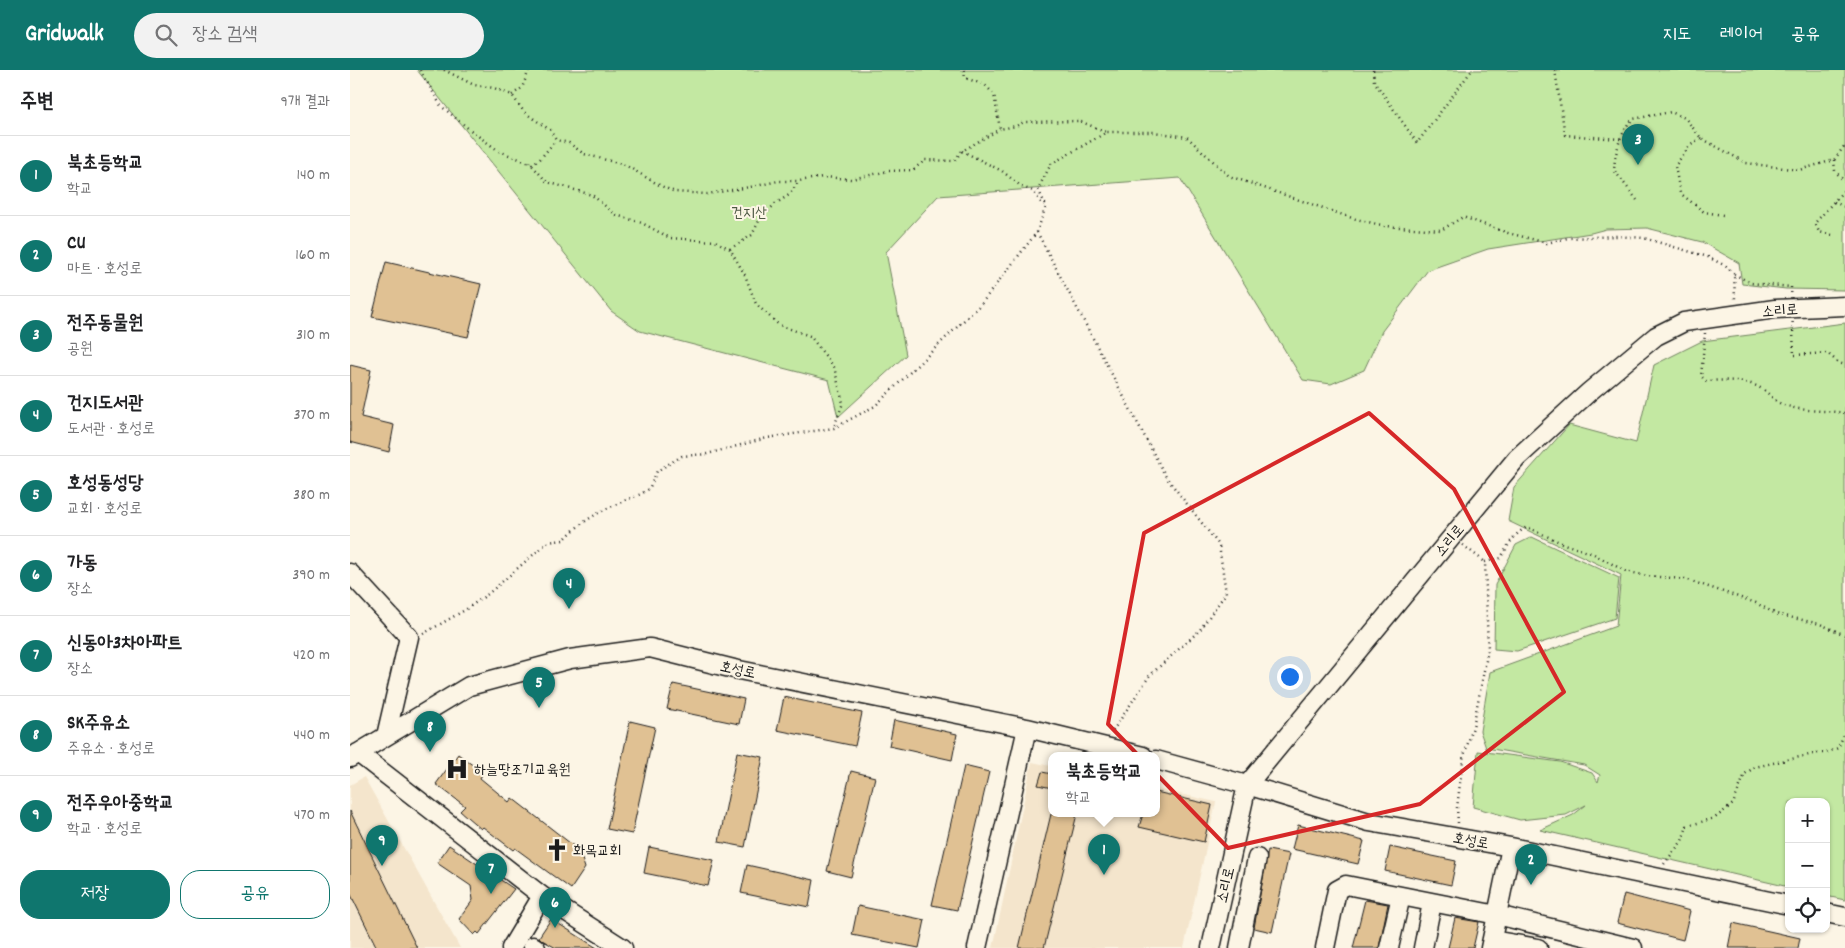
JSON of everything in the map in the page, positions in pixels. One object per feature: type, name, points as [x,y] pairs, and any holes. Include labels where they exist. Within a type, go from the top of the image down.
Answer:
[{"type":"street","name":"소리로","points":[[1211,948],[1247,785],[1517,458],[1589,392],[1656,336],[1684,322],[1775,308],[1845,306]]},
{"type":"street","points":[[350,573],[409,637],[386,736]]},
{"type":"street","name":"호성로","points":[[354,756],[469,686],[570,659],[650,648],[734,669],[1027,728],[1128,752]]},
{"type":"street","points":[[977,948],[1027,728]]},
{"type":"street","points":[[354,756],[542,896],[623,948]]},
{"type":"street","name":"호성로","points":[[1160,761],[1369,822],[1511,847],[1785,904]]},
{"type":"street","points":[[1511,847],[1491,944],[1538,948]]},
{"type":"street","points":[[1243,947],[1256,858]]},
{"type":"street","points":[[1325,948],[1337,890],[1346,884],[1497,915],[1633,948]]},
{"type":"street","points":[[511,948],[542,896]]},
{"type":"street","points":[[1389,948],[1402,896]]},
{"type":"street","points":[[1423,948],[1432,903]]},
{"type":"street","points":[[1830,914],[1845,917]]},
{"type":"path","points":[[420,70],[441,106],[499,151],[532,164],[540,159],[556,140]]},
{"type":"path","points":[[444,70],[474,85],[494,88],[512,96],[524,112],[550,130],[556,140],[569,143],[584,154],[625,165],[675,192],[707,194],[778,181],[799,181],[823,177],[851,179],[888,171],[912,170],[925,160],[954,161],[962,151],[1000,129],[1016,126],[1024,122],[1079,121],[1107,132],[1154,132],[1187,137],[1229,176],[1352,218],[1385,226],[1441,230],[1463,217],[1508,233],[1547,243],[1568,238],[1616,236],[1644,238],[1708,256],[1751,283],[1791,287],[1794,355],[1827,353],[1839,363],[1845,365]]},
{"type":"path","points":[[512,96],[522,88],[529,70]]},
{"type":"path","points":[[964,70],[966,78],[985,85],[994,94],[1000,129]]},
{"type":"path","points":[[1373,70],[1374,81],[1417,143],[1472,70]]},
{"type":"path","points":[[1555,70],[1565,135],[1620,139]]},
{"type":"path","points":[[1637,200],[1614,170],[1620,139],[1628,124],[1633,120],[1671,112],[1685,118],[1701,138],[1746,163],[1799,170],[1834,160],[1845,145]]},
{"type":"path","points":[[407,647],[420,636],[465,610],[488,594],[548,542],[564,540],[573,529],[589,518],[641,494],[648,489],[657,471],[682,456],[707,454],[767,438],[834,428],[875,406],[981,304],[1037,232],[1046,206],[1038,189],[1051,164],[1107,132]]},
{"type":"path","points":[[1701,138],[1691,144],[1675,166],[1680,192],[1704,212],[1723,215]]},
{"type":"path","points":[[962,151],[1002,171],[1022,186],[1033,191],[1042,204],[1046,206]]},
{"type":"path","points":[[1834,160],[1835,171],[1845,182]]},
{"type":"path","points":[[529,162],[547,182],[592,195],[616,215],[642,223],[670,238],[715,241],[730,248],[745,275],[756,304],[779,325],[810,336],[834,367],[843,403],[834,428]]},
{"type":"path","points":[[730,248],[752,235],[759,221],[775,204],[789,195],[799,181]]},
{"type":"path","points":[[1832,236],[1819,232],[1815,224],[1845,189]]},
{"type":"path","points":[[1834,202],[1845,207]]},
{"type":"path","points":[[1037,232],[1166,477],[1218,545],[1226,593],[1200,631],[1150,676],[1103,745]]},
{"type":"path","points":[[1734,274],[1735,305]]},
{"type":"path","points":[[1706,318],[1701,376],[1706,381],[1751,383],[1765,390],[1774,401],[1789,407],[1845,413]]},
{"type":"path","points":[[1485,562],[1501,558],[1516,535],[1527,527],[1564,544],[1594,554],[1625,571],[1647,576],[1685,579],[1756,603],[1776,614],[1820,624],[1845,635]]},
{"type":"path","points":[[1454,534],[1463,545],[1485,562]]},
{"type":"path","points":[[1460,838],[1457,808],[1463,759],[1473,727],[1488,650],[1485,562]]},
{"type":"path","points":[[1654,877],[1682,841],[1687,826],[1715,818],[1733,804],[1746,774],[1755,766],[1826,753],[1838,748],[1845,732]]},
{"type":"highlighted area","points":[[1369,413],[1454,489],[1564,692],[1420,804],[1228,848],[1108,724],[1144,533]]},
{"type":"shaded area","points":[[1032,762],[1048,765],[1048,817],[1160,817],[1160,790],[1216,802],[1184,948],[993,948]]},
{"type":"shaded area","points":[[364,777],[460,948],[350,948],[350,785]]},
{"type":"green space","name":"건지산","points":[[417,70],[1845,70],[1845,290],[1786,289],[1742,284],[1739,263],[1702,242],[1647,228],[1606,229],[1488,249],[1428,270],[1382,331],[1364,370],[1331,384],[1303,380],[1180,178],[938,196],[886,252],[906,355],[838,417],[829,380],[640,331],[611,311]]},
{"type":"green space","points":[[1845,323],[1845,900],[1830,897],[1830,798],[1785,798],[1785,886],[1540,830],[1573,815],[1586,805],[1566,815],[1520,820],[1473,807],[1478,751],[1560,762],[1592,773],[1598,782],[1600,775],[1584,765],[1486,748],[1480,731],[1490,672],[1616,626],[1621,575],[1508,521],[1514,487],[1569,425],[1636,443],[1654,365],[1702,341]]},
{"type":"green space","points":[[1532,537],[1619,578],[1615,618],[1517,651],[1494,649],[1495,585],[1516,545]]},
{"type":"building","points":[[386,262],[481,284],[468,337],[372,317]]},
{"type":"building","points":[[350,365],[371,370],[361,417],[394,425],[389,452],[350,442]]},
{"type":"building","points":[[673,684],[744,699],[739,724],[667,709]]},
{"type":"building","points":[[784,697],[862,713],[855,746],[777,730]]},
{"type":"building","points":[[894,720],[957,734],[952,760],[889,746]]},
{"type":"building","points":[[630,721],[655,727],[632,834],[607,829]]},
{"type":"building","points":[[737,752],[763,757],[745,847],[719,842]]},
{"type":"building","points":[[458,754],[483,773],[480,778],[509,802],[512,798],[579,850],[585,868],[571,889],[515,848],[513,850],[483,827],[481,829],[460,811],[465,806],[436,784]]},
{"type":"building","points":[[964,766],[989,772],[957,910],[932,905]]},
{"type":"building","points":[[851,771],[875,777],[851,877],[827,871]]},
{"type":"building","points":[[1042,772],[1048,773],[1048,787],[1038,785]]},
{"type":"building","points":[[1160,793],[1212,805],[1204,842],[1139,827],[1142,817],[1160,817]]},
{"type":"building","points":[[350,811],[417,948],[377,948],[350,893]]},
{"type":"building","points":[[1050,817],[1076,817],[1044,948],[1019,948]]},
{"type":"building","points":[[1298,825],[1364,841],[1358,864],[1292,849]]},
{"type":"building","points":[[449,845],[514,889],[479,934],[477,932],[474,935],[459,919],[473,900],[471,886],[437,863]]},
{"type":"building","points":[[649,847],[714,860],[708,886],[644,873]]},
{"type":"building","points":[[1390,847],[1456,861],[1451,885],[1385,871]]},
{"type":"building","points":[[1268,850],[1289,854],[1272,932],[1254,928]]},
{"type":"building","points":[[747,865],[814,880],[809,907],[741,893]]},
{"type":"building","points":[[1624,894],[1690,911],[1683,940],[1617,923]]},
{"type":"building","points":[[1365,900],[1388,904],[1379,948],[1353,948]]},
{"type":"building","points":[[858,906],[925,920],[919,948],[852,935]]},
{"type":"building","points":[[1455,918],[1479,922],[1473,948],[1448,948]]},
{"type":"building","points":[[551,919],[597,948],[556,948],[542,940],[539,937]]},
{"type":"building","points":[[1733,923],[1800,938],[1798,948],[1728,948]]},
{"type":"place","name":"전주동물원","points":[[1638,165]]},
{"type":"place","name":"건지도서관","points":[[569,609]]},
{"type":"place","name":"호성동성당","points":[[539,708]]},
{"type":"place","name":"SK주유소","points":[[430,752]]},
{"type":"place","name":"하늘땅조기교육원","points":[[457,769]]},
{"type":"place","name":"화목교회","points":[[557,850]]},
{"type":"place","name":"전주우아중학교","points":[[382,866]]},
{"type":"place","name":"북초등학교","points":[[1104,875]]},
{"type":"place","name":"CU","points":[[1531,885]]},
{"type":"place","name":"신동아3차아파트","points":[[491,894]]},
{"type":"place","name":"가동","points":[[555,928]]}]
